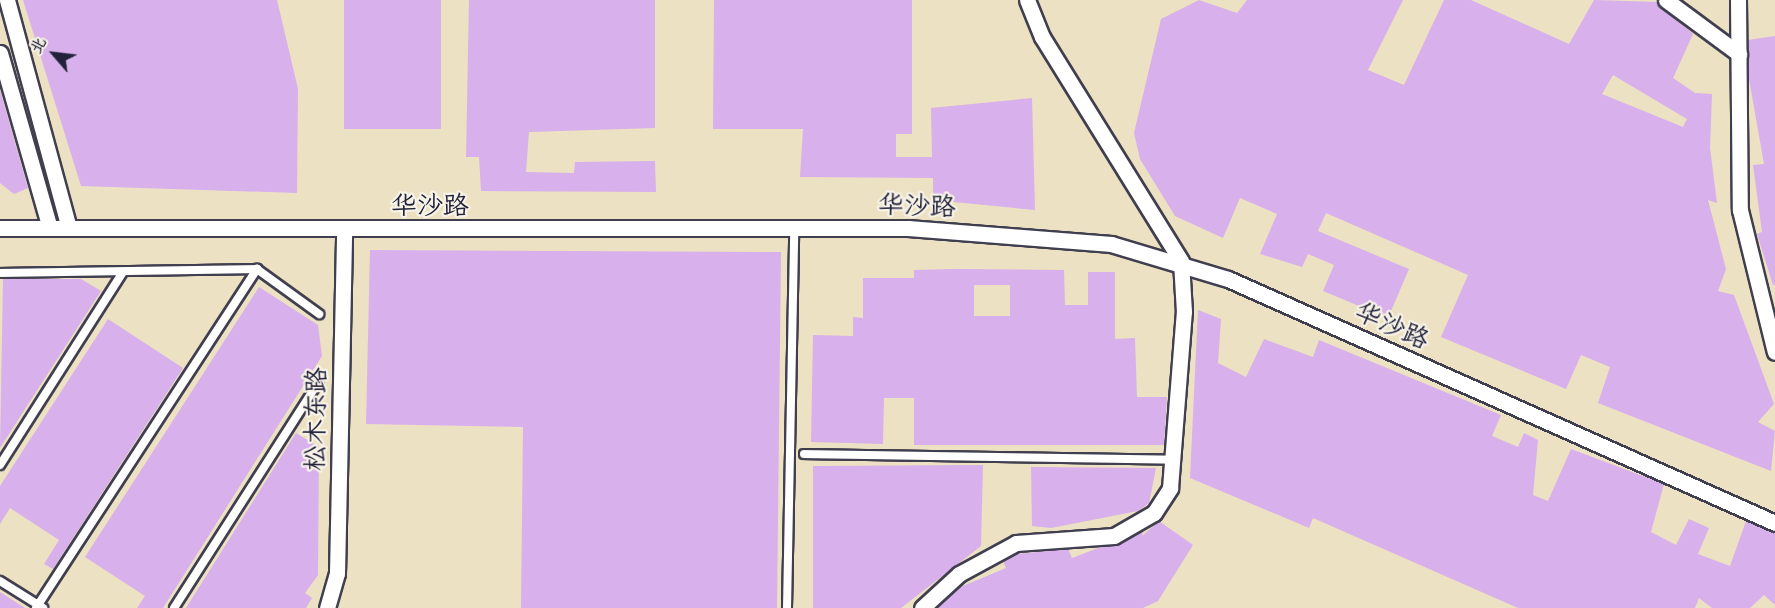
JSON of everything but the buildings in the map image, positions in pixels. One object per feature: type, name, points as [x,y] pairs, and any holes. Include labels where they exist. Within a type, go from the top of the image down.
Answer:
[{"type":"street","points":[[7,0],[69,228]]},
{"type":"street","points":[[922,608],[959,574],[1016,543],[1114,536],[1154,513],[1170,488],[1184,312],[1181,261],[1042,37],[1027,0]]},
{"type":"street","points":[[1666,0],[1739,54]]},
{"type":"street","points":[[1738,0],[1740,210],[1775,352]]},
{"type":"street","points":[[0,53],[50,228]]},
{"type":"street","name":"华沙路","points":[[0,228],[344,231],[794,229],[1037,236],[1111,243],[1181,261],[1775,523]]},
{"type":"street","name":"松木东路","points":[[327,608],[337,573],[344,231]]},
{"type":"lane","points":[[787,608],[794,229]]},
{"type":"lane","points":[[0,581],[39,607],[256,268]]},
{"type":"lane","points":[[0,273],[256,268],[319,314]]},
{"type":"lane","points":[[0,465],[123,272]]},
{"type":"lane","points":[[174,608],[319,381]]},
{"type":"lane","points":[[804,454],[1173,460]]}]
